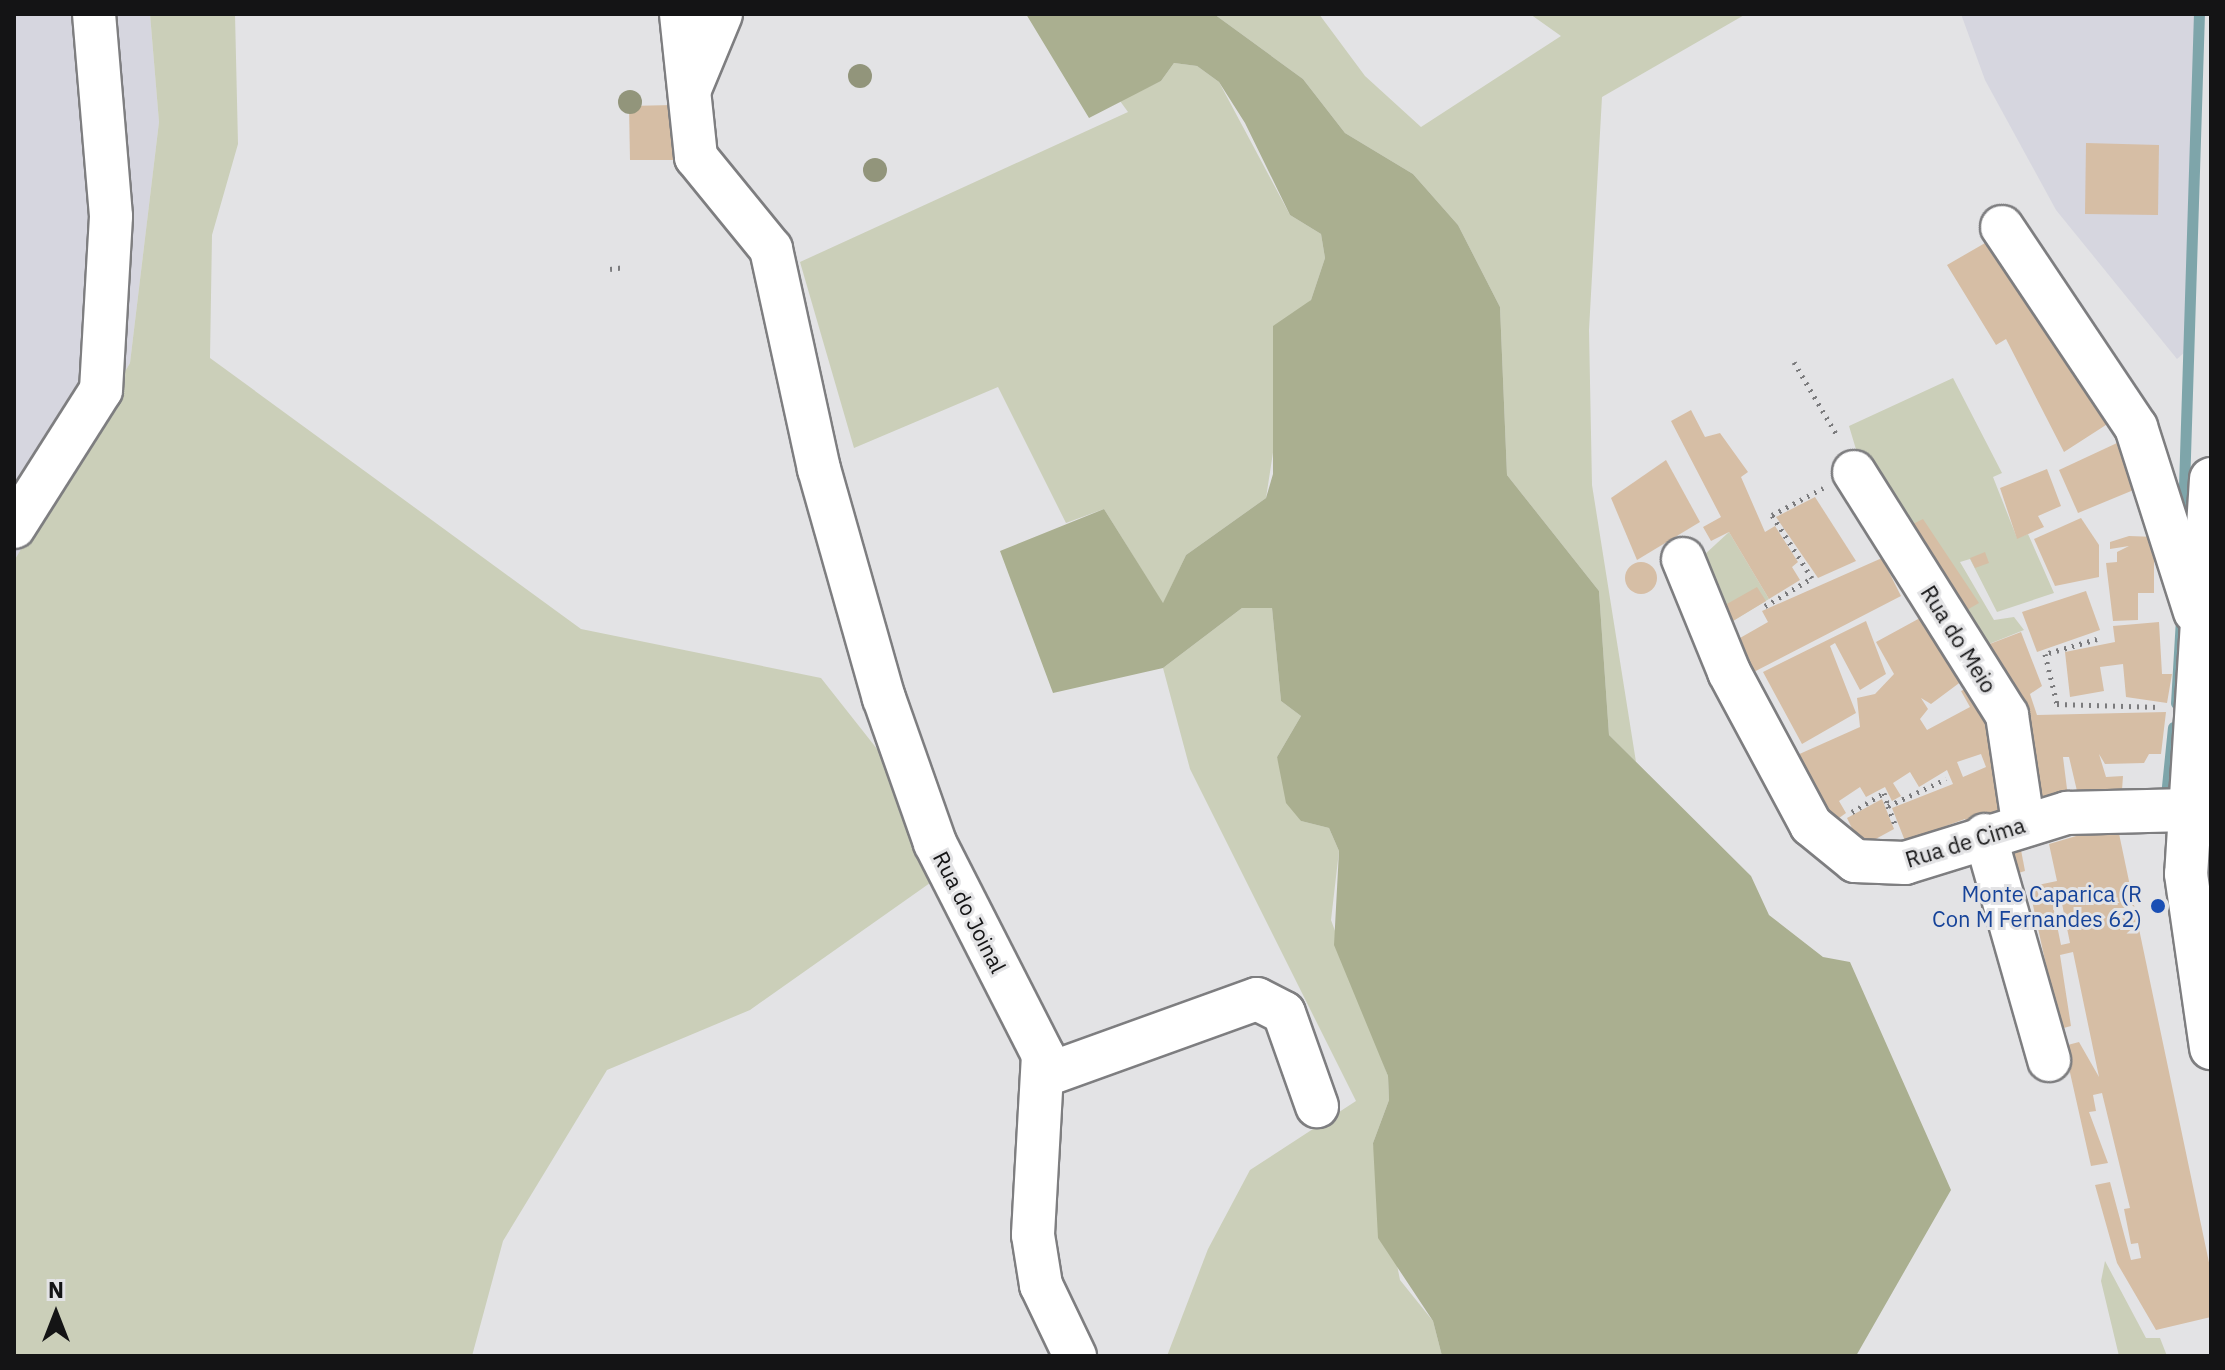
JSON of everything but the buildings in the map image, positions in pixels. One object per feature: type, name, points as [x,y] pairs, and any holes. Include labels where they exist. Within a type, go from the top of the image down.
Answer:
[{"type":"street","points":[[14,527],[101,390],[111,216],[94,14]]},
{"type":"street","name":"Rua do Joinal","points":[[681,14],[696,157],[771,249],[819,469],[935,843],[1043,1055],[1033,1235],[1041,1285],[1075,1356]]},
{"type":"street","points":[[688,94],[721,14]]},
{"type":"street","points":[[2002,227],[2136,427],[2201,628]]},
{"type":"street","name":"Rua do Meio","points":[[1845,476],[2007,715],[2004,828],[2049,1060]]},
{"type":"street","points":[[2211,479],[2188,810],[2191,950],[2211,1048]]},
{"type":"street","name":"Rua de Cima","points":[[1683,559],[1729,672],[1823,839],[1855,861],[1885,865],[2004,828],[2111,808],[2188,810]]},
{"type":"street","points":[[1043,1076],[1257,999],[1284,1013],[1317,1106]]},
{"type":"path","points":[[610,269],[625,267]]},
{"type":"path","points":[[1765,606],[1812,578],[1772,515],[1845,476],[1794,362]]},
{"type":"path","points":[[2097,639],[2045,654],[2057,704],[2147,706]]},
{"type":"path","points":[[1823,839],[1884,793],[1888,806],[1946,779]]},
{"type":"shaded area","points":[[14,14],[150,14],[159,122],[130,363],[14,561]]},
{"type":"shaded area","points":[[1961,14],[2200,14],[2194,344],[2177,359],[2056,210],[1985,80]]},
{"type":"green space","points":[[150,14],[235,14],[238,144],[212,235],[210,358],[581,629],[821,678],[964,859],[750,1010],[607,1070],[503,1241],[472,1356],[14,1356],[14,561],[130,363],[159,122]]},
{"type":"green space","points":[[1026,14],[1214,14],[1303,79],[1345,133],[1413,174],[1458,225],[1500,307],[1507,475],[1599,591],[1609,735],[1751,876],[1769,915],[1823,957],[1850,962],[1951,1190],[1856,1356],[1442,1356],[1433,1321],[1378,1238],[1373,1143],[1389,1100],[1388,1076],[1334,945],[1339,851],[1329,828],[1301,821],[1286,803],[1277,757],[1301,716],[1281,701],[1272,608],[1242,608],[1163,668],[1053,693],[1000,551],[1104,509],[1163,603],[1186,555],[1266,498],[1273,474],[1273,326],[1311,300],[1325,258],[1321,234],[1290,215],[1245,123],[1219,82],[1197,66],[1174,63],[1161,81],[1089,118]]},
{"type":"green space","points":[[1214,14],[1319,14],[1365,76],[1421,127],[1561,36],[1530,14],[1746,14],[1602,97],[1589,330],[1592,485],[1636,762],[1609,735],[1599,591],[1507,475],[1500,307],[1458,225],[1413,174],[1345,133],[1303,79]]},
{"type":"green space","points":[[1174,63],[1197,66],[1219,82],[1290,215],[1321,234],[1325,258],[1311,300],[1294,316],[1266,498],[1186,555],[1163,604],[1104,509],[1066,523],[998,387],[854,448],[800,262],[1128,112],[1120,101],[1161,81]]},
{"type":"green space","points":[[1953,378],[2002,473],[1993,477],[2017,538],[2028,534],[2054,593],[1997,612],[1970,559],[1960,562],[1994,620],[2014,617],[2024,630],[1974,650],[1861,466],[1849,426]]},
{"type":"green space","points":[[1729,532],[1769,599],[1723,627],[1703,556]]},
{"type":"green space","points":[[1242,608],[1272,608],[1281,701],[1301,716],[1277,757],[1301,821],[1329,828],[1339,851],[1331,920],[1388,1076],[1389,1100],[1373,1143],[1400,1280],[1433,1321],[1442,1356],[1167,1356],[1208,1249],[1250,1170],[1356,1101],[1190,769],[1163,668]]},
{"type":"green space","points":[[2105,1261],[2146,1338],[2160,1338],[2167,1356],[2119,1356],[2101,1281]]},
{"type":"waterway","points":[[2183,519],[2199,14]]},
{"type":"waterway","points":[[2176,703],[2181,619]]},
{"type":"waterway","points":[[2166,796],[2173,727]]},
{"type":"place","name":"Monte Caparica (R Con M Fernandes 62)","points":[[2158,906]]}]
